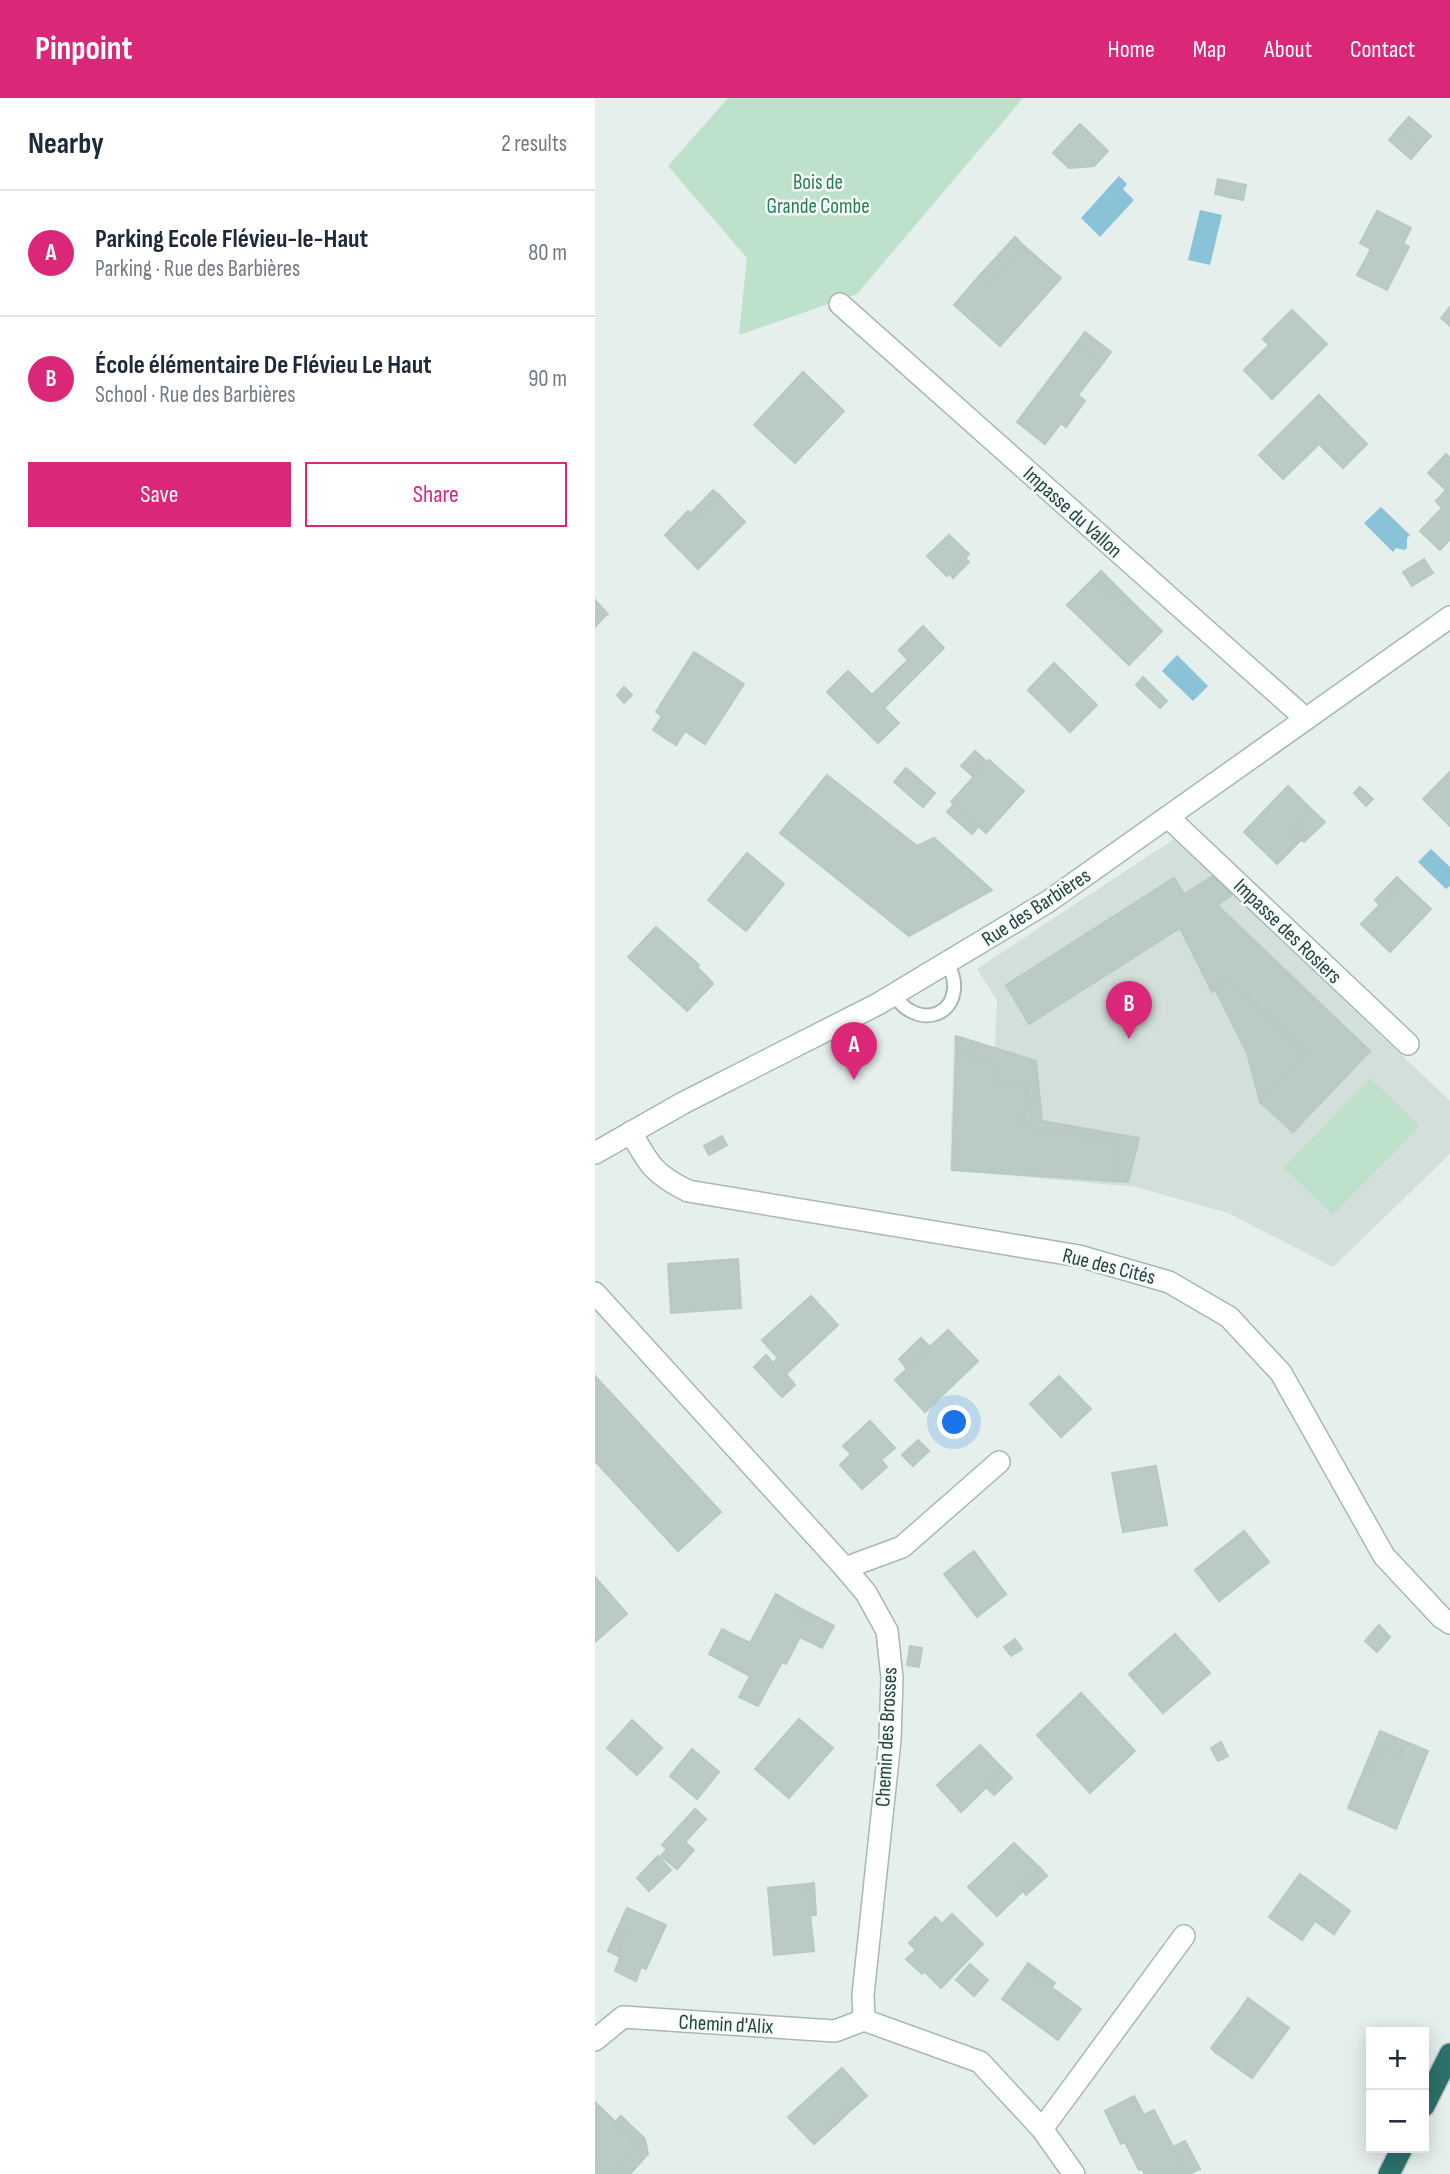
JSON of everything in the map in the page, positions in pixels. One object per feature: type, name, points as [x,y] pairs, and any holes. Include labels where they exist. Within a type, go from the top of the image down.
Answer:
[{"type":"highway","points":[[1429,2096],[1450,2054]]},
{"type":"highway","points":[[1389,2174],[1400,2153]]},
{"type":"street","name":"Impasse du Vallon","points":[[841,304],[1306,719]]},
{"type":"street","name":"Rue des Barbières","points":[[595,1153],[893,995],[1049,901],[1450,617]]},
{"type":"street","name":"Impasse des Rosiers","points":[[1168,817],[1408,1044]]},
{"type":"street","name":"Rue des Cités","points":[[631,1132],[647,1163],[666,1180],[688,1191],[1079,1256],[1169,1282],[1229,1317],[1281,1373],[1384,1556],[1441,1617],[1450,1623]]},
{"type":"street","name":"Chemin des Brosses","points":[[595,1293],[845,1568],[866,1593],[887,1631],[892,1678],[890,1741],[863,1995],[863,2020]]},
{"type":"street","points":[[845,1568],[902,1546],[999,1462]]},
{"type":"street","points":[[1042,2129],[1184,1936]]},
{"type":"street","name":"Chemin d'Alix","points":[[595,2040],[623,2017],[835,2031],[863,2020]]},
{"type":"street","points":[[863,2020],[980,2063],[1042,2129],[1074,2174]]},
{"type":"lane","points":[[893,995],[908,1010],[925,1016],[938,1014],[949,1005],[954,992],[954,979],[947,962]]},
{"type":"shaded area","points":[[1174,839],[1450,1101],[1450,1154],[1333,1267],[1228,1213],[1136,1187],[950,1170],[954,1036],[995,1047],[997,1000],[977,969]]},
{"type":"green space","name":"Bois de Grande Combe","points":[[728,98],[1023,98],[857,294],[739,335],[747,258],[668,166]]},
{"type":"green space","points":[[1370,1078],[1419,1126],[1333,1215],[1284,1168]]},
{"type":"water","points":[[1119,176],[1127,184],[1123,189],[1134,200],[1100,237],[1081,218]]},
{"type":"water","points":[[1200,210],[1222,215],[1210,265],[1188,260]]},
{"type":"water","points":[[1381,507],[1410,535],[1404,550],[1396,548],[1393,552],[1364,523]]},
{"type":"water","points":[[1177,655],[1208,686],[1193,701],[1162,671]]},
{"type":"water","points":[[1431,849],[1450,867],[1450,886],[1446,889],[1418,862]]},
{"type":"building","points":[[1409,117],[1431,136],[1421,147],[1399,128]]},
{"type":"building","points":[[1080,124],[1108,151],[1094,166],[1069,168],[1053,153]]},
{"type":"building","points":[[1399,128],[1421,147],[1411,159],[1389,140]]},
{"type":"building","points":[[1218,179],[1246,185],[1243,200],[1215,194]]},
{"type":"building","points":[[1377,211],[1411,228],[1403,244],[1409,247],[1387,290],[1357,275],[1371,249],[1360,243]]},
{"type":"building","points":[[1015,237],[1024,246],[990,284],[980,275]]},
{"type":"building","points":[[1024,246],[1061,278],[1000,346],[954,305],[980,275],[990,284]]},
{"type":"building","points":[[1450,307],[1450,326],[1441,318]]},
{"type":"building","points":[[1292,310],[1327,344],[1272,399],[1244,370],[1269,345],[1263,339]]},
{"type":"building","points":[[1085,332],[1111,352],[1102,364],[1076,344]]},
{"type":"building","points":[[1076,344],[1102,364],[1078,395],[1085,401],[1066,427],[1061,423],[1045,444],[1017,422]]},
{"type":"building","points":[[803,372],[844,411],[795,463],[754,425]]},
{"type":"building","points":[[1319,395],[1367,444],[1343,468],[1319,444],[1283,479],[1259,455]]},
{"type":"building","points":[[1446,454],[1450,458],[1450,539],[1440,550],[1420,531],[1442,508],[1436,501],[1446,490],[1428,473]]},
{"type":"building","points":[[713,490],[719,495],[695,518],[690,514]]},
{"type":"building","points":[[719,495],[745,522],[698,569],[665,535],[688,511],[695,518]]},
{"type":"building","points":[[949,535],[969,554],[947,576],[927,556]]},
{"type":"building","points":[[965,558],[969,562],[953,578],[949,573]]},
{"type":"building","points":[[1424,559],[1433,573],[1412,586],[1403,572]]},
{"type":"building","points":[[1101,571],[1132,602],[1126,608],[1094,578]]},
{"type":"building","points":[[1094,578],[1126,608],[1132,602],[1162,631],[1129,665],[1067,605]]},
{"type":"building","points":[[595,600],[608,614],[604,617],[595,608]]},
{"type":"building","points":[[595,608],[604,617],[595,627]]},
{"type":"building","points":[[923,626],[944,648],[884,708],[899,723],[878,743],[827,692],[848,671],[872,695],[908,660],[899,650]]},
{"type":"building","points":[[694,652],[744,684],[705,744],[685,731],[676,745],[653,730],[662,716],[656,712]]},
{"type":"building","points":[[1054,663],[1097,705],[1070,732],[1028,690]]},
{"type":"building","points":[[1143,677],[1167,701],[1160,708],[1136,685]]},
{"type":"building","points":[[624,687],[632,695],[624,703],[617,695]]},
{"type":"building","points":[[975,751],[987,762],[974,777],[961,766]]},
{"type":"building","points":[[989,760],[1024,791],[986,833],[951,802]]},
{"type":"building","points":[[906,768],[935,793],[923,807],[894,782]]},
{"type":"building","points":[[1450,772],[1450,826],[1423,799]]},
{"type":"building","points":[[827,775],[917,846],[934,838],[992,890],[909,936],[780,833]]},
{"type":"building","points":[[1288,786],[1312,810],[1292,831],[1301,840],[1277,864],[1244,832]]},
{"type":"building","points":[[1360,787],[1373,799],[1366,806],[1354,793]]},
{"type":"building","points":[[954,804],[978,827],[972,834],[947,812]]},
{"type":"building","points":[[1312,810],[1325,822],[1304,842],[1292,831]]},
{"type":"building","points":[[747,853],[784,884],[746,931],[708,900]]},
{"type":"building","points":[[1213,876],[1232,895],[1217,905],[1370,1051],[1293,1132],[1260,1102],[1306,1053],[1226,977],[1212,992],[1180,928],[1029,1024],[1006,985],[1174,878],[1184,894]]},
{"type":"building","points":[[1397,877],[1402,882],[1380,905],[1375,900]]},
{"type":"building","points":[[1402,882],[1431,909],[1390,952],[1361,924]]},
{"type":"building","points":[[656,927],[699,965],[697,967],[709,979],[683,1007],[628,957]]},
{"type":"building","points":[[1226,977],[1306,1053],[1260,1102],[1247,1053],[1215,989]]},
{"type":"building","points":[[709,979],[713,984],[687,1011],[683,1007]]},
{"type":"building","points":[[956,1036],[1036,1061],[1042,1121],[1139,1138],[1128,1182],[1111,1181],[1118,1141],[1022,1127],[1028,1085],[993,1084],[994,1063],[956,1051]]},
{"type":"building","points":[[956,1051],[994,1063],[993,1084],[1028,1085],[1022,1127],[1118,1141],[1111,1181],[952,1170]]},
{"type":"building","points":[[722,1136],[727,1145],[709,1155],[704,1146]]},
{"type":"building","points":[[738,1259],[741,1308],[671,1313],[668,1264]]},
{"type":"building","points":[[811,1296],[838,1325],[786,1374],[795,1385],[782,1397],[754,1367],[766,1355],[773,1363],[778,1358],[762,1340]]},
{"type":"building","points":[[948,1330],[978,1361],[925,1412],[895,1380]]},
{"type":"building","points":[[921,1338],[930,1347],[907,1369],[899,1359]]},
{"type":"building","points":[[595,1376],[721,1512],[678,1551],[595,1461]]},
{"type":"building","points":[[1059,1376],[1091,1409],[1061,1437],[1030,1404]]},
{"type":"building","points":[[870,1421],[895,1448],[881,1460],[887,1467],[862,1489],[840,1465],[851,1454],[843,1446]]},
{"type":"building","points":[[918,1440],[929,1451],[913,1466],[902,1455]]},
{"type":"building","points":[[1156,1466],[1167,1525],[1123,1532],[1112,1473]]},
{"type":"building","points":[[1244,1531],[1269,1562],[1219,1601],[1195,1570]]},
{"type":"building","points":[[974,1551],[1006,1594],[977,1617],[944,1574]]},
{"type":"building","points":[[595,1577],[627,1614],[595,1642]]},
{"type":"building","points":[[776,1594],[796,1606],[793,1613],[813,1623],[817,1617],[834,1626],[822,1648],[800,1637],[786,1664],[782,1662],[758,1706],[739,1697],[750,1676],[709,1654],[722,1629],[750,1643]]},
{"type":"building","points":[[796,1606],[817,1617],[813,1623],[793,1613]]},
{"type":"building","points":[[1379,1625],[1390,1637],[1377,1652],[1365,1641]]},
{"type":"building","points":[[1175,1634],[1210,1673],[1163,1713],[1129,1674]]},
{"type":"building","points":[[1015,1639],[1022,1649],[1011,1656],[1004,1647]]},
{"type":"building","points":[[910,1646],[922,1648],[919,1667],[907,1665]]},
{"type":"building","points":[[1081,1693],[1135,1751],[1090,1793],[1037,1735]]},
{"type":"building","points":[[799,1719],[833,1748],[789,1798],[755,1769]]},
{"type":"building","points":[[632,1720],[662,1748],[637,1775],[607,1748]]},
{"type":"building","points":[[1380,1731],[1406,1742],[1400,1755],[1382,1748],[1371,1775],[1363,1772]]},
{"type":"building","points":[[1221,1742],[1228,1756],[1218,1761],[1211,1748]]},
{"type":"building","points":[[1406,1742],[1428,1751],[1396,1829],[1348,1808],[1363,1772],[1371,1775],[1382,1748],[1400,1755]]},
{"type":"building","points":[[980,1745],[1004,1770],[961,1812],[937,1785]]},
{"type":"building","points":[[692,1749],[719,1772],[697,1799],[670,1776]]},
{"type":"building","points":[[1004,1770],[1012,1778],[994,1795],[986,1787]]},
{"type":"building","points":[[695,1809],[706,1819],[685,1842],[694,1850],[677,1869],[661,1856],[667,1849],[662,1845]]},
{"type":"building","points":[[1014,1843],[1040,1868],[1021,1887],[1024,1890],[997,1916],[968,1887]]},
{"type":"building","points":[[658,1856],[671,1870],[649,1891],[637,1878]]},
{"type":"building","points":[[1040,1868],[1047,1876],[1026,1895],[1021,1887]]},
{"type":"building","points":[[1300,1874],[1350,1911],[1334,1934],[1315,1921],[1302,1940],[1269,1917]]},
{"type":"building","points":[[814,1883],[816,1915],[810,1915],[807,1884]]},
{"type":"building","points":[[807,1884],[814,1951],[774,1955],[768,1888]]},
{"type":"building","points":[[627,1908],[666,1925],[646,1969],[641,1967],[636,1981],[615,1971],[620,1957],[616,1955],[626,1931],[618,1928]]},
{"type":"building","points":[[952,1914],[983,1944],[941,1988],[924,1971],[922,1974],[906,1959],[916,1950],[909,1943],[935,1917],[942,1924]]},
{"type":"building","points":[[618,1928],[626,1931],[616,1955],[608,1951]]},
{"type":"building","points":[[1028,1963],[1055,1983],[1052,1987],[1025,1968]]},
{"type":"building","points":[[970,1964],[988,1980],[974,1996],[956,1980]]},
{"type":"building","points":[[1025,1968],[1081,2009],[1058,2040],[1002,1999]]},
{"type":"building","points":[[1248,1998],[1289,2028],[1252,2078],[1215,2052],[1241,2017],[1237,2014]]},
{"type":"building","points":[[1237,2014],[1241,2017],[1215,2052],[1211,2048]]},
{"type":"building","points":[[842,2068],[867,2096],[852,2109],[849,2105],[830,2122],[834,2126],[814,2144],[788,2117]]},
{"type":"building","points":[[1134,2096],[1144,2115],[1154,2110],[1187,2174],[1145,2174],[1142,2169],[1139,2170],[1125,2142],[1121,2144],[1105,2111]]},
{"type":"building","points":[[596,2103],[639,2145],[613,2174],[595,2174]]},
{"type":"building","points":[[849,2105],[852,2109],[834,2126],[830,2122]]},
{"type":"building","points":[[621,2116],[645,2139],[648,2154],[630,2174],[613,2174],[639,2145],[615,2122]]},
{"type":"building","points":[[1185,2141],[1200,2169],[1189,2174],[1173,2147]]},
{"type":"place","name":"École élémentaire De Flévieu Le Haut","points":[[1129,1039]]},
{"type":"place","name":"Parking Ecole Flévieu-le-Haut","points":[[854,1080]]}]
